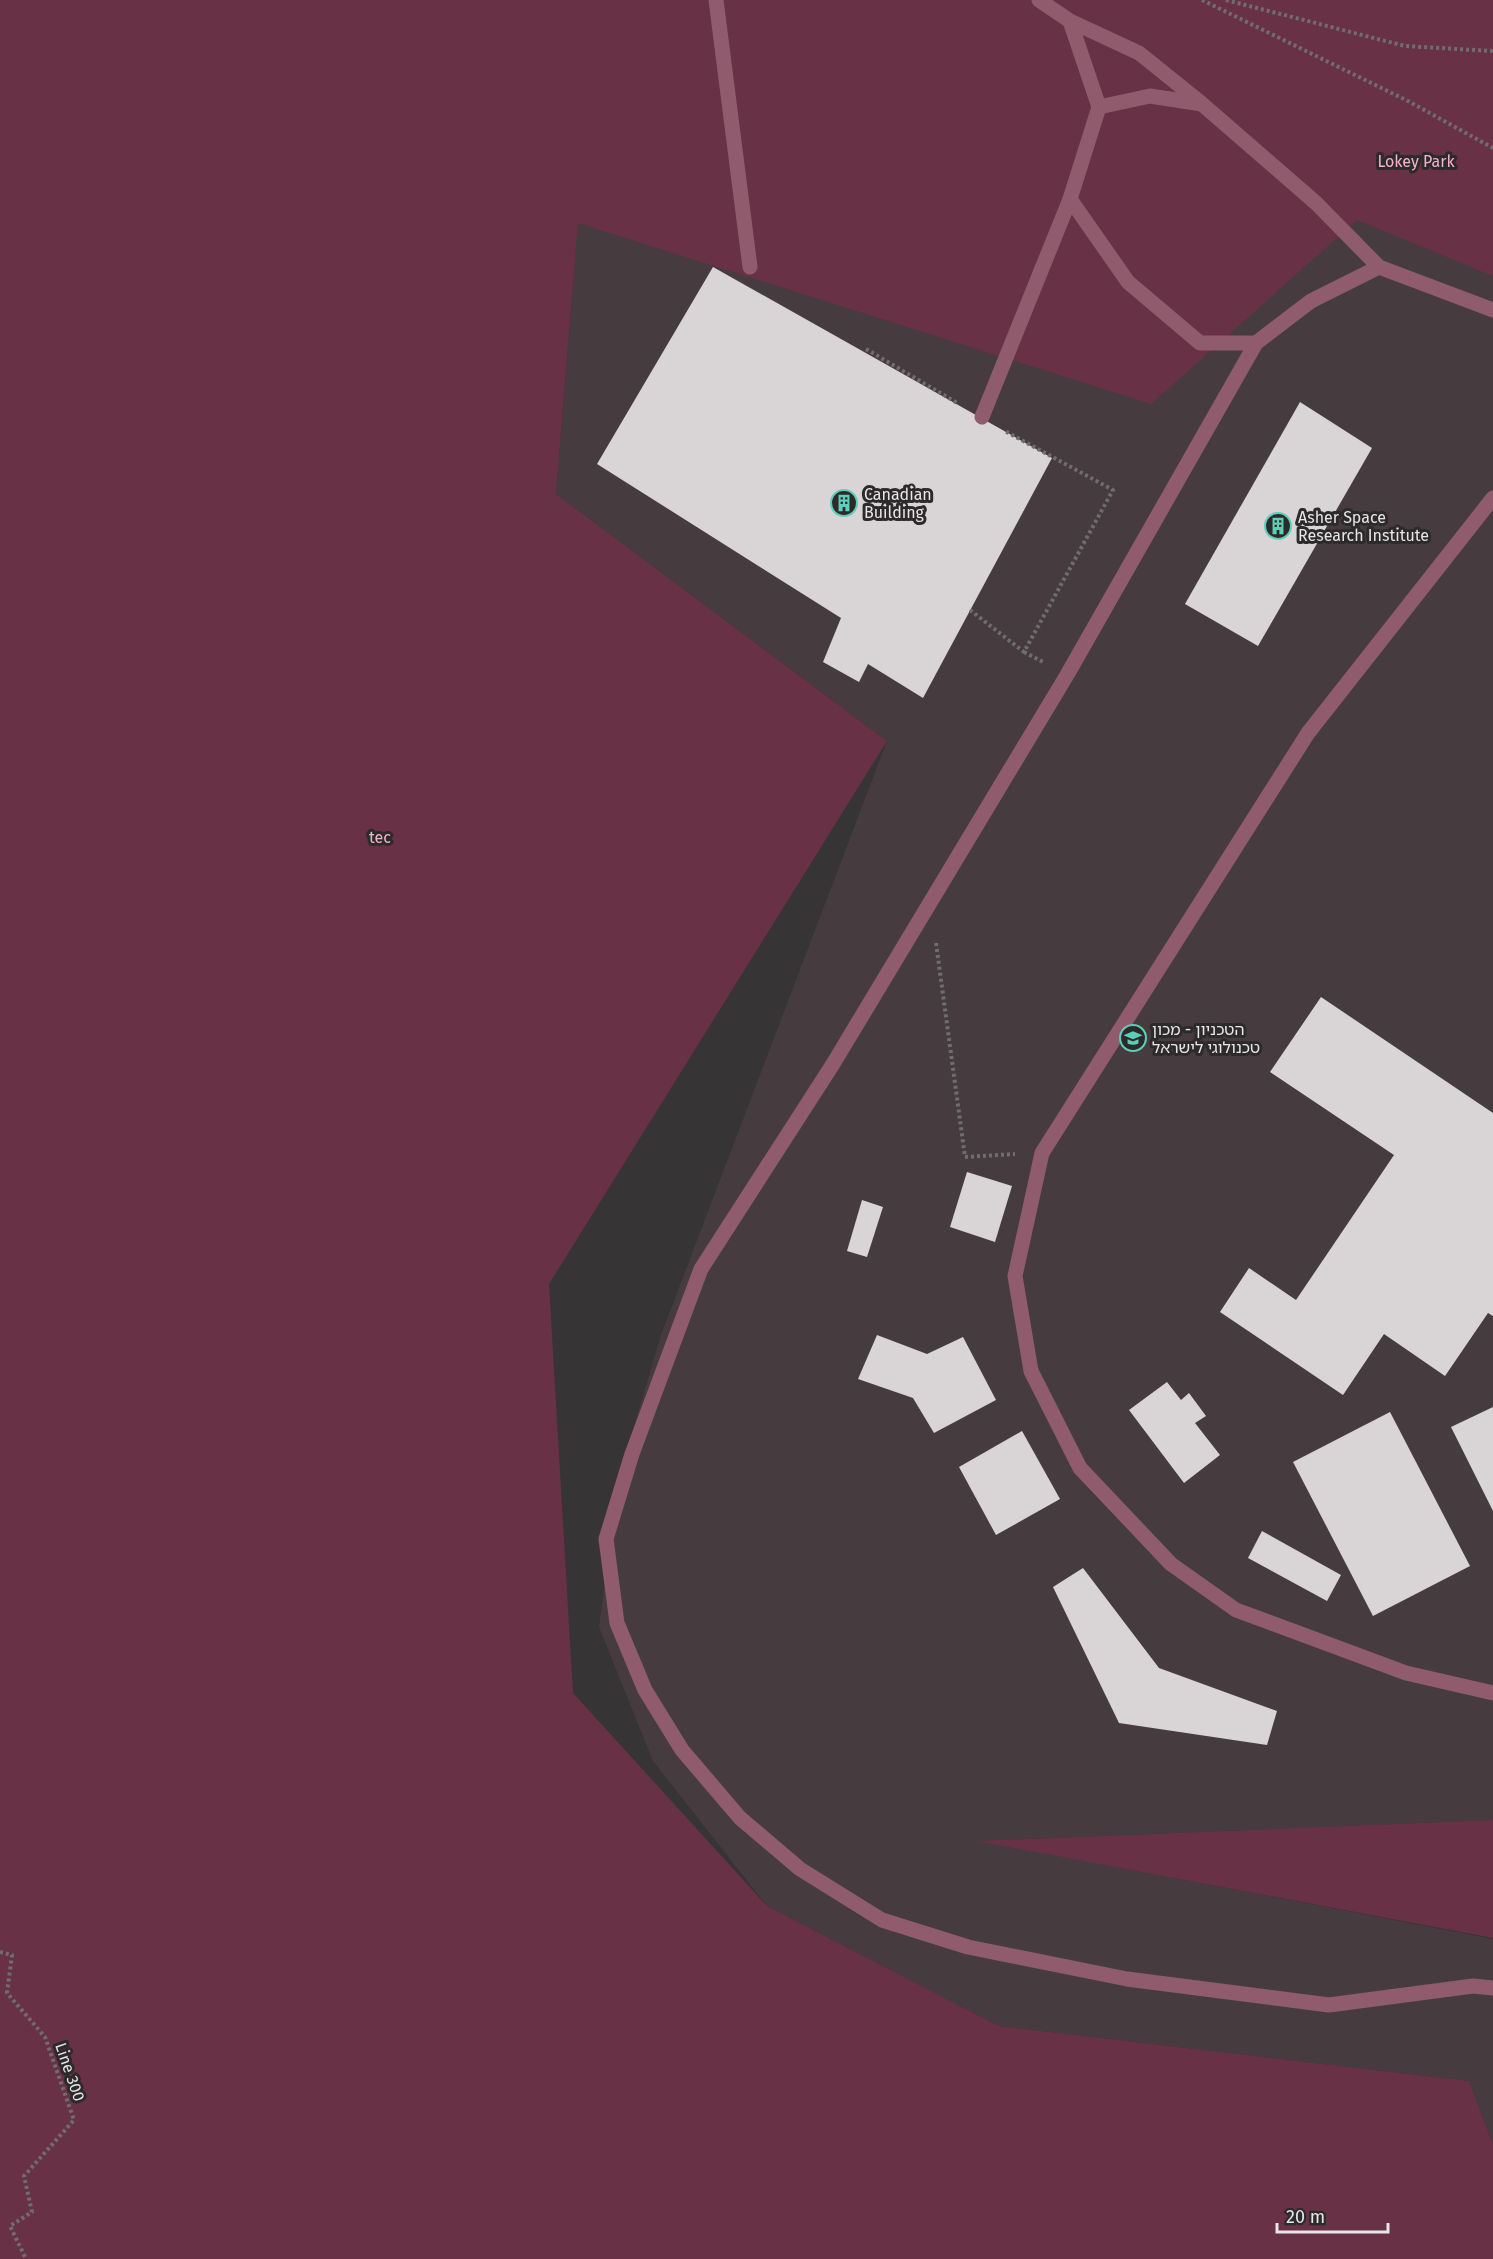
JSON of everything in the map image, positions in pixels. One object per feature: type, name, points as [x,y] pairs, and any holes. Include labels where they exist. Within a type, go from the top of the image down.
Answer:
[{"type":"street","points":[[716,0],[750,267]]},
{"type":"street","points":[[1039,0],[1070,21],[1140,53],[1307,195],[1379,267],[1493,310]]},
{"type":"street","points":[[982,417],[1070,199],[1099,107],[1070,21]]},
{"type":"street","points":[[1099,107],[1150,96],[1202,104]]},
{"type":"street","points":[[1070,199],[1128,282],[1200,343],[1256,343]]},
{"type":"street","points":[[1379,267],[1311,301],[1256,343],[1068,675],[833,1064],[701,1269],[632,1454],[606,1539],[617,1623],[645,1690],[682,1750],[740,1818],[800,1869],[882,1920],[968,1947],[1127,1979],[1329,2005],[1473,1986],[1493,1988]]},
{"type":"street","points":[[1493,498],[1308,733],[1042,1153],[1015,1276],[1031,1371],[1080,1468],[1171,1564],[1236,1610],[1407,1673],[1493,1693]]},
{"type":"path","points":[[1202,0],[1408,101],[1493,148]]},
{"type":"path","points":[[1226,0],[1405,46],[1493,51]]},
{"type":"path","points":[[866,349],[1113,490],[1024,652],[970,610]]},
{"type":"path","points":[[931,901],[965,1157],[1042,1153]]},
{"type":"path","name":"Line 300","points":[[0,1952],[12,1955],[7,1993],[45,2037],[74,2120],[24,2176],[32,2212],[10,2226],[26,2259]]},
{"type":"shaded area","name":"הטכניון - מכון טכנולוגי לישראל","points":[[1493,0],[1493,1820],[981,1841],[1493,1939],[1493,2144],[1469,2081],[999,2026],[767,1906],[653,1761],[599,1627],[619,1477],[661,1335],[887,741],[556,494],[578,222]]},
{"type":"green space","name":"tec","points":[[0,0],[1493,0],[1493,276],[1357,220],[1151,404],[578,223],[556,494],[887,741],[549,1284],[573,1693],[767,1906],[999,2026],[1469,2081],[1493,2144],[1493,2259],[0,2259]]},
{"type":"green space","points":[[1493,1820],[1493,1938],[977,1841]]},
{"type":"building","name":"Canadian Building","points":[[713,267],[1052,458],[923,698],[868,664],[859,682],[823,662],[841,618],[597,464]]},
{"type":"building","name":"Asher Space Research Institute","points":[[1300,402],[1372,448],[1258,646],[1185,604]]},
{"type":"building","points":[[1321,997],[1493,1113],[1493,1316],[1488,1313],[1445,1376],[1384,1334],[1343,1395],[1220,1312],[1249,1268],[1296,1300],[1394,1155],[1270,1072]]},
{"type":"building","points":[[967,1172],[1012,1186],[995,1242],[950,1227]]},
{"type":"building","points":[[862,1200],[883,1207],[867,1257],[847,1251]]},
{"type":"building","points":[[877,1335],[927,1354],[963,1337],[996,1400],[934,1433],[913,1398],[858,1379]]},
{"type":"building","points":[[1167,1382],[1181,1400],[1189,1393],[1206,1416],[1195,1423],[1220,1455],[1184,1483],[1129,1410]]},
{"type":"building","points":[[1493,1407],[1493,1511],[1451,1427]]},
{"type":"building","points":[[1390,1412],[1470,1566],[1373,1616],[1293,1462]]},
{"type":"building","points":[[1022,1431],[1060,1499],[996,1535],[959,1467]]},
{"type":"building","points":[[1262,1531],[1341,1575],[1327,1601],[1248,1558]]},
{"type":"building","points":[[1083,1568],[1159,1668],[1277,1711],[1267,1745],[1119,1723],[1053,1587]]},
{"type":"place","name":"Canadian Building","points":[[844,503]]},
{"type":"place","name":"Asher Space Research Institute","points":[[1278,526]]},
{"type":"place","name":"הטכניון - מכון טכנולוגי לישראל","points":[[1133,1038]]},
{"type":"park label","name":"Lokey Park","points":[[1416,161]]}]
